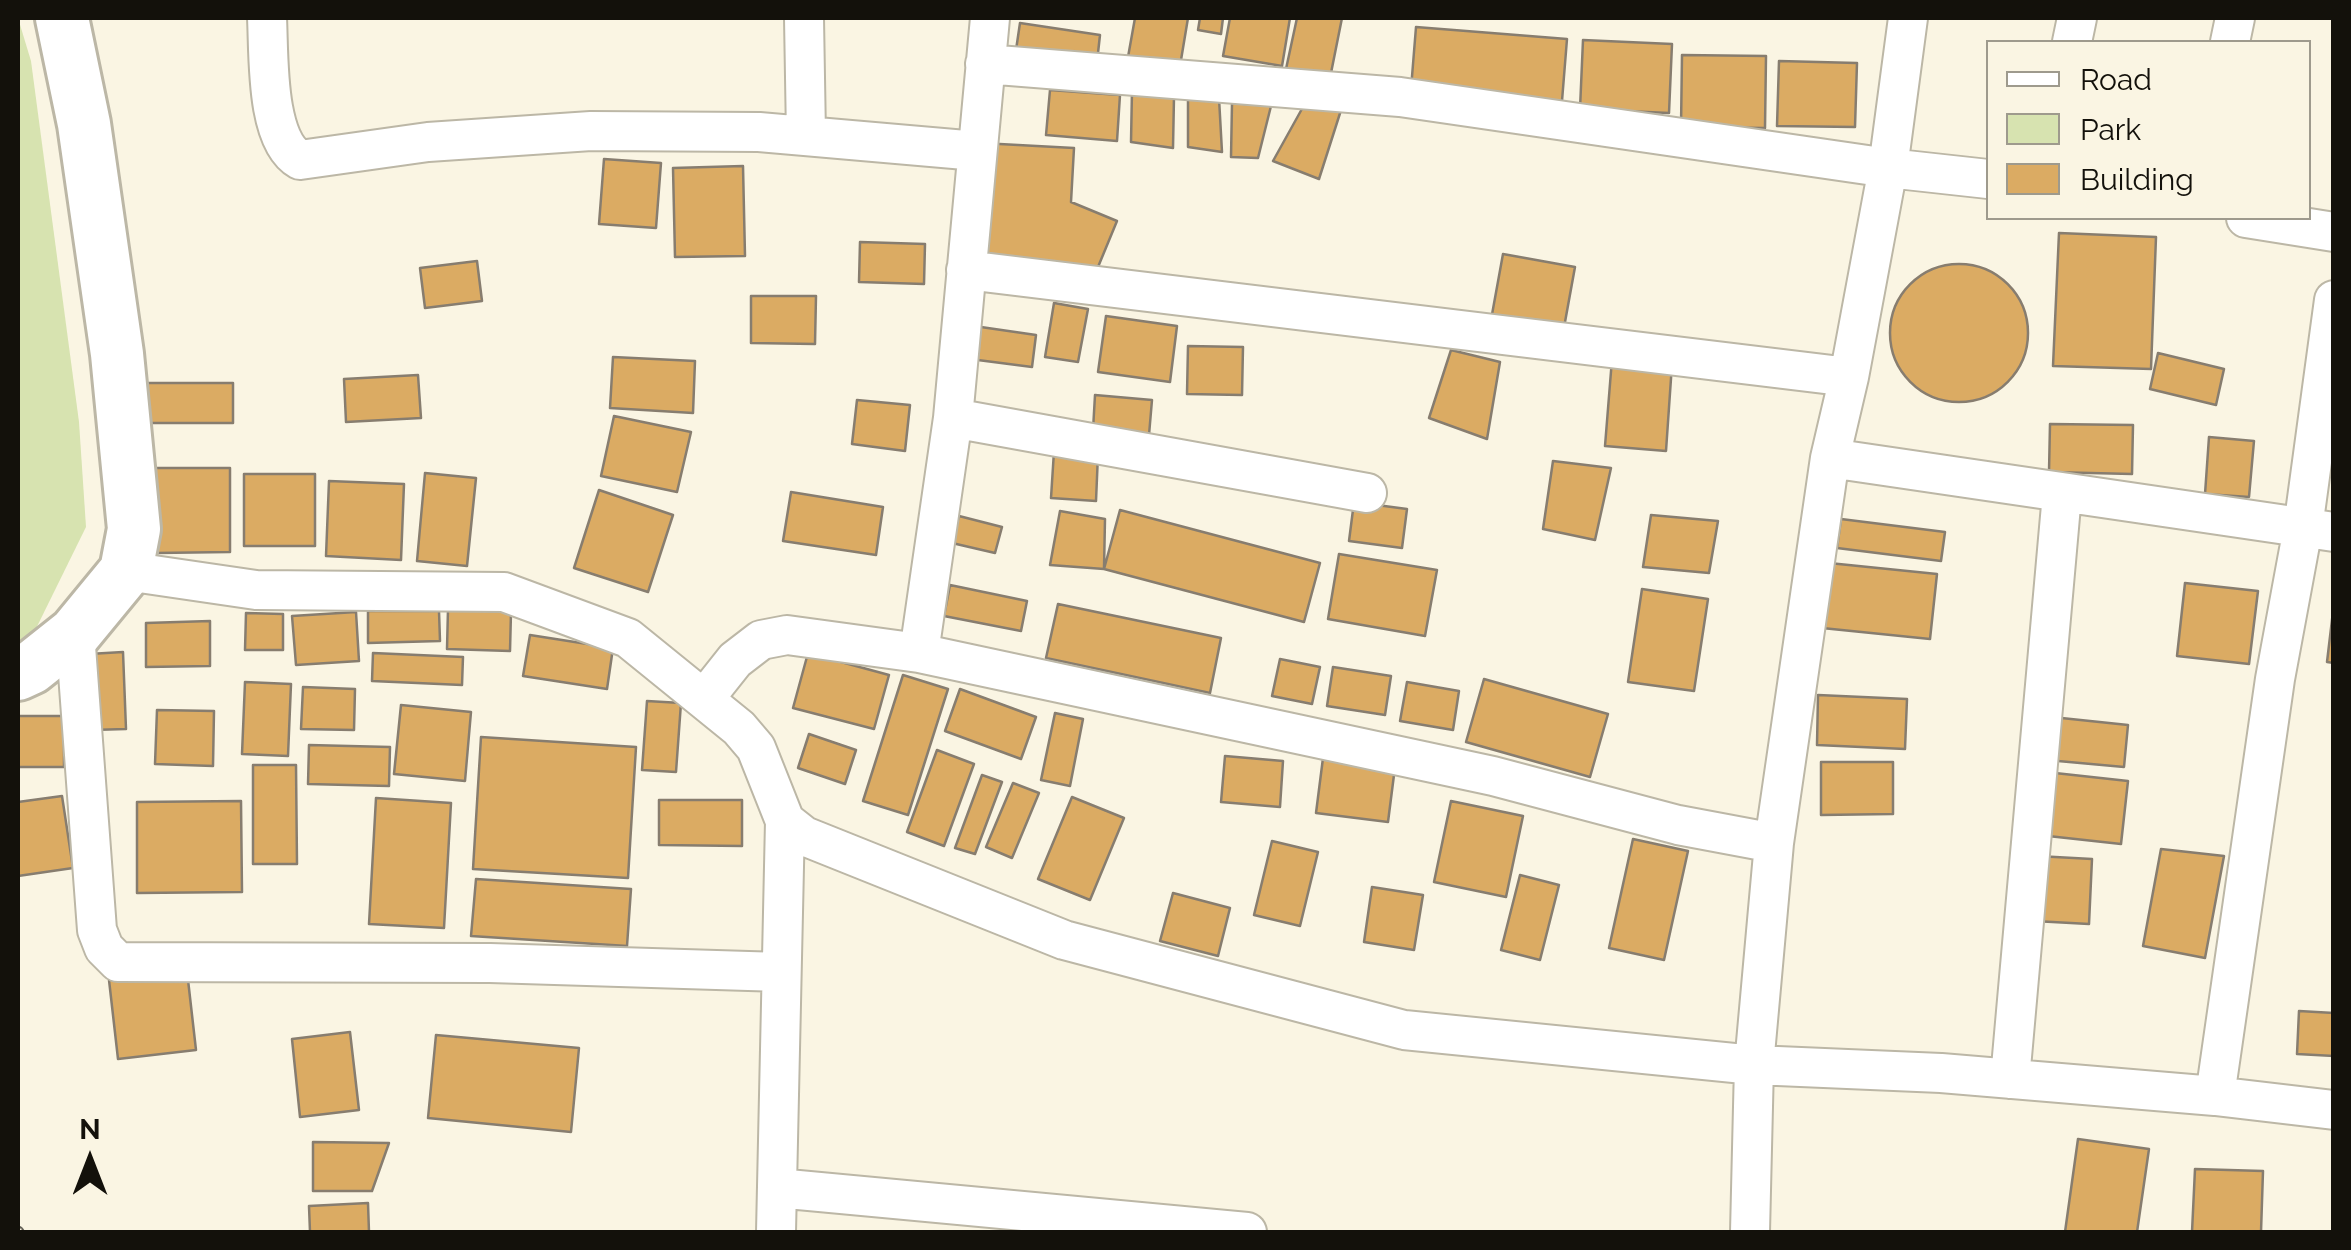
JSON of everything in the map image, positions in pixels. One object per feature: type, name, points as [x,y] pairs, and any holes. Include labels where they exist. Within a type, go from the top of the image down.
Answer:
[{"type":"main road","points":[[18,674],[74,633],[126,571],[134,529],[116,354],[84,124],[62,18]]},
{"type":"street","points":[[266,18],[274,114],[285,148],[300,160],[428,142],[591,130],[759,132],[976,151]]},
{"type":"street","points":[[804,18],[806,136]]},
{"type":"street","points":[[919,653],[954,418],[990,18]]},
{"type":"street","points":[[1750,1232],[1754,1065],[1774,843],[1830,458],[1850,377],[1888,168],[1908,18]]},
{"type":"street","points":[[984,64],[1400,97],[1986,179]]},
{"type":"street","points":[[2259,220],[2334,232]]},
{"type":"street","points":[[966,270],[1850,377]]},
{"type":"street","points":[[2215,1096],[2275,679],[2318,530],[2334,300]]},
{"type":"street","points":[[954,418],[1367,494]]},
{"type":"street","points":[[1830,458],[2318,530]]},
{"type":"street","points":[[2010,1079],[2062,494]]},
{"type":"street","points":[[126,571],[256,590],[504,592],[628,638],[739,728],[756,748],[785,821],[776,1232]]},
{"type":"street","points":[[74,633],[97,930],[104,948],[118,962],[490,964],[781,972]]},
{"type":"street","points":[[704,700],[735,660],[760,640],[787,634],[919,653],[1493,776],[1678,825],[1774,843]]},
{"type":"street","points":[[785,821],[804,836],[1064,940],[1404,1030],[1754,1065],[2010,1079],[2334,1110]]},
{"type":"street","points":[[777,1188],[1247,1232]]},
{"type":"green space","points":[[18,18],[31,61],[79,422],[86,527],[18,659]]},
{"type":"building","points":[[1135,18],[1188,18],[1180,66],[1128,57]]},
{"type":"building","points":[[1200,18],[1223,18],[1221,34],[1198,30]]},
{"type":"building","points":[[1230,18],[1290,18],[1282,66],[1223,56]]},
{"type":"building","points":[[1297,18],[1342,18],[1330,78],[1286,69]]},
{"type":"building","points":[[1020,23],[1100,35],[1097,62],[1016,50]]},
{"type":"building","points":[[1416,27],[1567,39],[1562,101],[1411,89]]},
{"type":"building","points":[[1583,40],[1672,44],[1669,113],[1580,109]]},
{"type":"building","points":[[1682,55],[1766,56],[1765,128],[1681,127]]},
{"type":"building","points":[[1779,61],[1857,63],[1855,127],[1777,126]]},
{"type":"building","points":[[1050,90],[1120,95],[1117,141],[1046,135]]},
{"type":"building","points":[[1132,90],[1174,97],[1173,148],[1131,142]]},
{"type":"building","points":[[1188,97],[1219,98],[1222,152],[1188,147]]},
{"type":"building","points":[[1232,103],[1271,106],[1258,158],[1231,157]]},
{"type":"building","points":[[1303,107],[1342,107],[1319,179],[1273,161]]},
{"type":"building","points":[[981,143],[1074,148],[1071,202],[1117,221],[1098,267],[975,261]]},
{"type":"building","points":[[604,159],[661,163],[656,228],[599,224]]},
{"type":"building","points":[[743,166],[745,256],[675,257],[673,168]]},
{"type":"building","points":[[2059,233],[2156,237],[2151,369],[2053,366]]},
{"type":"building","points":[[860,242],[925,244],[924,284],[859,282]]},
{"type":"building","points":[[1503,254],[1575,267],[1563,333],[1491,320]]},
{"type":"building","points":[[477,261],[482,301],[425,308],[420,268]]},
{"type":"building","points":[[1959,264],[1985,269],[2008,284],[2023,307],[2028,333],[2023,359],[2008,382],[1985,397],[1959,402],[1933,397],[1910,382],[1895,359],[1890,333],[1895,307],[1910,284],[1933,269]]},
{"type":"building","points":[[751,296],[816,296],[815,344],[751,343]]},
{"type":"building","points":[[1054,303],[1088,309],[1078,362],[1045,357]]},
{"type":"building","points":[[1106,316],[1177,326],[1170,382],[1098,372]]},
{"type":"building","points":[[974,326],[1036,335],[1032,367],[970,359]]},
{"type":"building","points":[[1188,346],[1243,347],[1242,395],[1187,394]]},
{"type":"building","points":[[1451,350],[1500,362],[1487,439],[1429,418]]},
{"type":"building","points":[[2158,353],[2224,369],[2216,405],[2150,389]]},
{"type":"building","points":[[613,357],[695,361],[693,413],[610,408]]},
{"type":"building","points":[[1612,359],[1672,364],[1666,451],[1605,446]]},
{"type":"building","points":[[418,375],[421,418],[346,422],[344,379]]},
{"type":"building","points":[[146,383],[233,383],[233,423],[146,423]]},
{"type":"building","points":[[1095,395],[1152,400],[1149,435],[1093,430]]},
{"type":"building","points":[[857,400],[910,405],[905,451],[852,444]]},
{"type":"building","points":[[614,416],[691,432],[677,492],[601,476]]},
{"type":"building","points":[[2050,424],[2133,425],[2132,474],[2049,472]]},
{"type":"building","points":[[2209,437],[2254,441],[2249,497],[2205,494]]},
{"type":"building","points":[[1054,451],[1098,454],[1096,501],[1051,498]]},
{"type":"building","points":[[1553,461],[1611,468],[1595,540],[1543,529]]},
{"type":"building","points":[[155,468],[230,468],[230,552],[156,553]]},
{"type":"building","points":[[425,473],[476,478],[467,566],[417,561]]},
{"type":"building","points":[[244,474],[315,474],[315,546],[244,546]]},
{"type":"building","points":[[329,481],[404,484],[401,560],[326,556]]},
{"type":"building","points":[[599,490],[673,515],[648,592],[574,568]]},
{"type":"building","points":[[791,492],[883,507],[876,555],[783,541]]},
{"type":"building","points":[[1354,502],[1407,509],[1402,548],[1349,541]]},
{"type":"building","points":[[1120,510],[1320,563],[1304,622],[1104,569]]},
{"type":"building","points":[[1060,511],[1105,519],[1104,569],[1050,565]]},
{"type":"building","points":[[1651,515],[1718,521],[1709,573],[1643,567]]},
{"type":"building","points":[[959,516],[1002,527],[995,553],[952,543]]},
{"type":"building","points":[[1841,519],[1945,532],[1941,561],[1837,548]]},
{"type":"building","points":[[1339,554],[1437,570],[1425,636],[1328,619]]},
{"type":"building","points":[[1829,563],[1937,574],[1930,639],[1822,628]]},
{"type":"building","points":[[2185,583],[2258,591],[2249,664],[2177,656]]},
{"type":"building","points":[[950,585],[1027,601],[1021,631],[944,616]]},
{"type":"building","points":[[1642,589],[1708,599],[1694,691],[1628,682]]},
{"type":"building","points":[[2334,603],[2334,663],[2327,662]]},
{"type":"building","points":[[1058,604],[1221,638],[1210,693],[1046,658]]},
{"type":"building","points":[[448,609],[511,612],[510,651],[447,649]]},
{"type":"building","points":[[368,611],[439,611],[440,641],[368,643]]},
{"type":"building","points":[[356,612],[359,661],[296,665],[292,616]]},
{"type":"building","points":[[246,613],[283,614],[283,650],[245,650]]},
{"type":"building","points":[[210,621],[210,666],[146,667],[146,623]]},
{"type":"building","points":[[530,635],[613,648],[607,689],[523,676]]},
{"type":"building","points":[[123,652],[126,729],[92,730],[89,654]]},
{"type":"building","points":[[373,653],[463,657],[462,685],[372,681]]},
{"type":"building","points":[[808,653],[889,675],[874,729],[793,708]]},
{"type":"building","points":[[1280,659],[1320,667],[1312,704],[1272,696]]},
{"type":"building","points":[[1333,667],[1391,676],[1385,715],[1327,706]]},
{"type":"building","points":[[903,675],[948,689],[908,815],[863,801]]},
{"type":"building","points":[[1484,679],[1608,714],[1590,777],[1466,742]]},
{"type":"building","points":[[245,682],[291,684],[288,756],[242,754]]},
{"type":"building","points":[[1407,682],[1459,691],[1453,730],[1400,721]]},
{"type":"building","points":[[303,687],[355,689],[354,730],[301,729]]},
{"type":"building","points":[[960,689],[1036,717],[1021,759],[945,731]]},
{"type":"building","points":[[1818,695],[1907,699],[1905,749],[1817,745]]},
{"type":"building","points":[[647,701],[681,703],[676,772],[642,770]]},
{"type":"building","points":[[401,705],[471,712],[465,781],[394,774]]},
{"type":"building","points":[[157,710],[214,711],[213,766],[155,764]]},
{"type":"building","points":[[1055,713],[1083,719],[1070,786],[1041,780]]},
{"type":"building","points":[[18,716],[64,716],[64,767],[18,767]]},
{"type":"building","points":[[2052,717],[2128,725],[2124,767],[2047,760]]},
{"type":"building","points":[[809,734],[856,750],[845,784],[798,768]]},
{"type":"building","points":[[481,737],[636,747],[628,878],[473,869]]},
{"type":"building","points":[[309,745],[390,747],[389,786],[308,784]]},
{"type":"building","points":[[937,750],[974,764],[944,846],[907,832]]},
{"type":"building","points":[[1225,756],[1283,761],[1280,807],[1221,802]]},
{"type":"building","points":[[1323,758],[1395,767],[1388,822],[1316,813]]},
{"type":"building","points":[[1821,762],[1893,762],[1893,814],[1821,815]]},
{"type":"building","points":[[253,765],[296,765],[297,864],[253,864]]},
{"type":"building","points":[[2046,772],[2128,781],[2121,844],[2039,835]]},
{"type":"building","points":[[982,775],[1002,782],[975,854],[955,848]]},
{"type":"building","points":[[1013,783],[1039,793],[1012,858],[986,847]]},
{"type":"building","points":[[62,796],[73,868],[18,876],[18,802]]},
{"type":"building","points":[[1072,797],[1124,818],[1090,900],[1038,879]]},
{"type":"building","points":[[376,798],[451,803],[444,928],[369,924]]},
{"type":"building","points":[[659,800],[742,800],[742,846],[659,845]]},
{"type":"building","points":[[241,801],[242,892],[137,893],[137,802]]},
{"type":"building","points":[[1451,801],[1523,816],[1506,897],[1434,882]]},
{"type":"building","points":[[1633,839],[1688,851],[1664,960],[1609,948]]},
{"type":"building","points":[[1272,841],[1318,852],[1300,926],[1254,915]]},
{"type":"building","points":[[2161,849],[2224,856],[2205,958],[2143,946]]},
{"type":"building","points":[[2037,856],[2092,859],[2089,924],[2034,921]]},
{"type":"building","points":[[1520,875],[1559,885],[1540,960],[1501,950]]},
{"type":"building","points":[[476,879],[631,889],[627,946],[471,936]]},
{"type":"building","points":[[1372,887],[1423,895],[1414,950],[1364,942]]},
{"type":"building","points":[[1173,893],[1230,908],[1218,956],[1160,941]]},
{"type":"building","points":[[187,971],[196,1050],[118,1059],[109,980]]},
{"type":"building","points":[[2299,1011],[2334,1013],[2334,1056],[2297,1054]]},
{"type":"building","points":[[350,1032],[359,1110],[300,1117],[292,1039]]},
{"type":"building","points":[[436,1035],[579,1048],[571,1132],[428,1118]]},
{"type":"building","points":[[2078,1139],[2149,1149],[2137,1232],[2065,1232]]},
{"type":"building","points":[[313,1142],[389,1143],[372,1191],[313,1191]]},
{"type":"building","points":[[2195,1169],[2263,1171],[2261,1232],[2192,1232]]},
{"type":"building","points":[[368,1203],[369,1232],[310,1232],[309,1206]]}]
